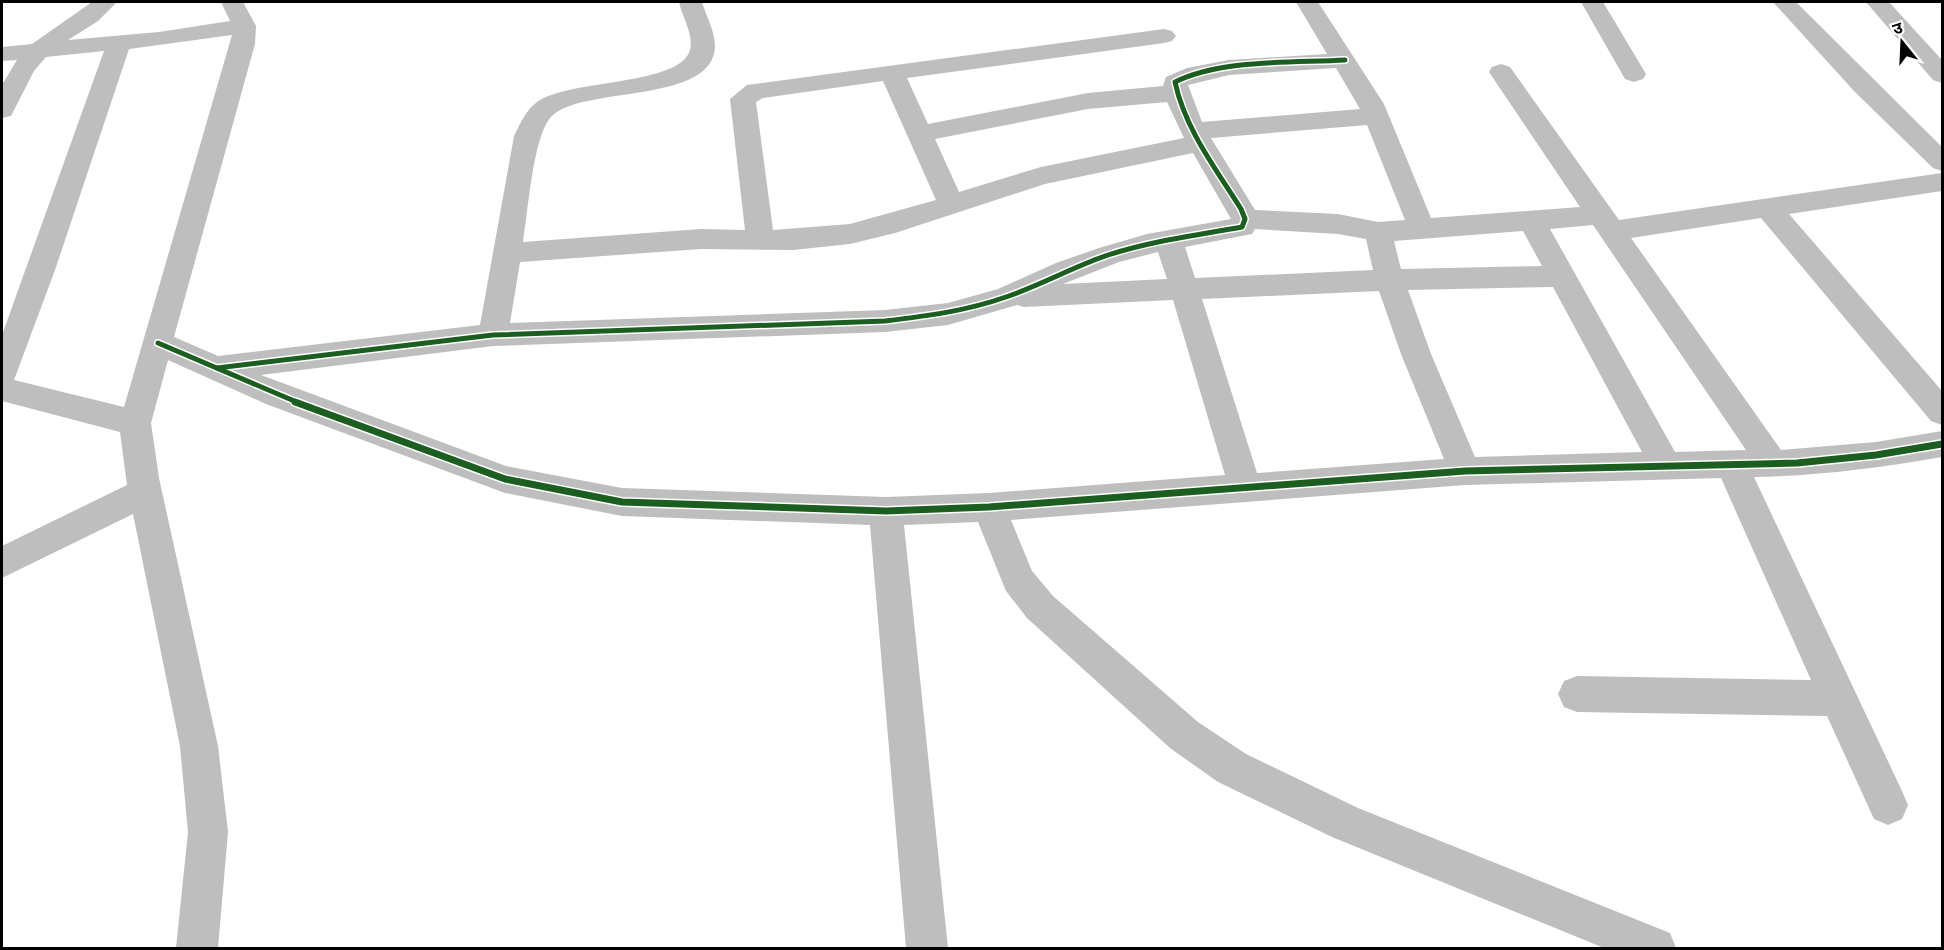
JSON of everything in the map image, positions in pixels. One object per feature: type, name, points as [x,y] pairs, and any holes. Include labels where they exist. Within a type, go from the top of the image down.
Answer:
[{"type":"street","points":[[2,110],[23,68],[38,51],[73,29],[105,2]]},
{"type":"street","points":[[197,948],[208,832],[200,746],[145,492],[135,423],[243,44],[244,26],[232,2]]},
{"type":"street","points":[[493,335],[505,253],[527,136],[538,114],[550,104],[571,96],[664,80],[687,72],[699,63],[703,48],[690,2]]},
{"type":"street","points":[[1307,2],[1371,104],[1422,229]]},
{"type":"street","points":[[1592,2],[1634,74]]},
{"type":"street","points":[[1784,2],[1864,86],[1942,162]]},
{"type":"street","points":[[1877,2],[1942,75]]},
{"type":"street","points":[[2,54],[119,44],[244,26]]},
{"type":"street","points":[[760,238],[742,99],[765,90],[1164,36]]},
{"type":"street","points":[[2,374],[41,270],[119,44]]},
{"type":"street","points":[[1245,219],[1198,137],[1176,93],[1175,82],[1183,75],[1345,60]]},
{"type":"street","points":[[1501,72],[1608,223],[1773,464]]},
{"type":"street","points":[[892,73],[951,204]]},
{"type":"street","points":[[919,134],[1088,101],[1176,93]]},
{"type":"street","points":[[505,253],[700,239],[793,240],[850,234],[1041,176],[1198,137],[1375,116]]},
{"type":"street","points":[[1245,219],[1338,224],[1378,232],[1531,220],[1608,223],[1767,207],[1942,182]]},
{"type":"street","points":[[1767,207],[1942,412]]},
{"type":"street","points":[[217,368],[493,335],[885,321],[948,314],[1007,297],[1066,270],[1118,252],[1169,240],[1231,231],[1242,227],[1245,219]]},
{"type":"street","points":[[1531,220],[1559,276],[1666,465]]},
{"type":"street","points":[[1378,232],[1390,280],[1465,471]]},
{"type":"street","points":[[1169,240],[1245,488]]},
{"type":"street","points":[[1007,297],[1390,280],[1559,276]]},
{"type":"street","points":[[158,343],[278,395],[505,478],[622,502],[886,511],[989,507],[1465,471],[1773,464],[1876,456],[1942,444]]},
{"type":"street","points":[[2,389],[135,423]]},
{"type":"street","points":[[1731,464],[1888,805]]},
{"type":"street","points":[[2,563],[145,492]]},
{"type":"street","points":[[989,507],[1018,580],[1040,607],[1184,735],[1232,768],[1346,823],[1631,944]]},
{"type":"street","points":[[886,511],[927,948]]},
{"type":"street","points":[[1577,694],[1838,699]]},
{"type":"cycle path","points":[[217,368],[493,335],[885,321],[948,314],[1007,297],[1066,270],[1109,255],[1147,244],[1242,227],[1245,219],[1241,209],[1192,129],[1178,96],[1175,82],[1206,71],[1229,68],[1345,60]]},
{"type":"cycle path","points":[[158,343],[277,395],[505,479],[622,502],[886,511],[989,507],[1465,471],[1555,467],[1797,463],[1876,455],[1942,444]]}]
